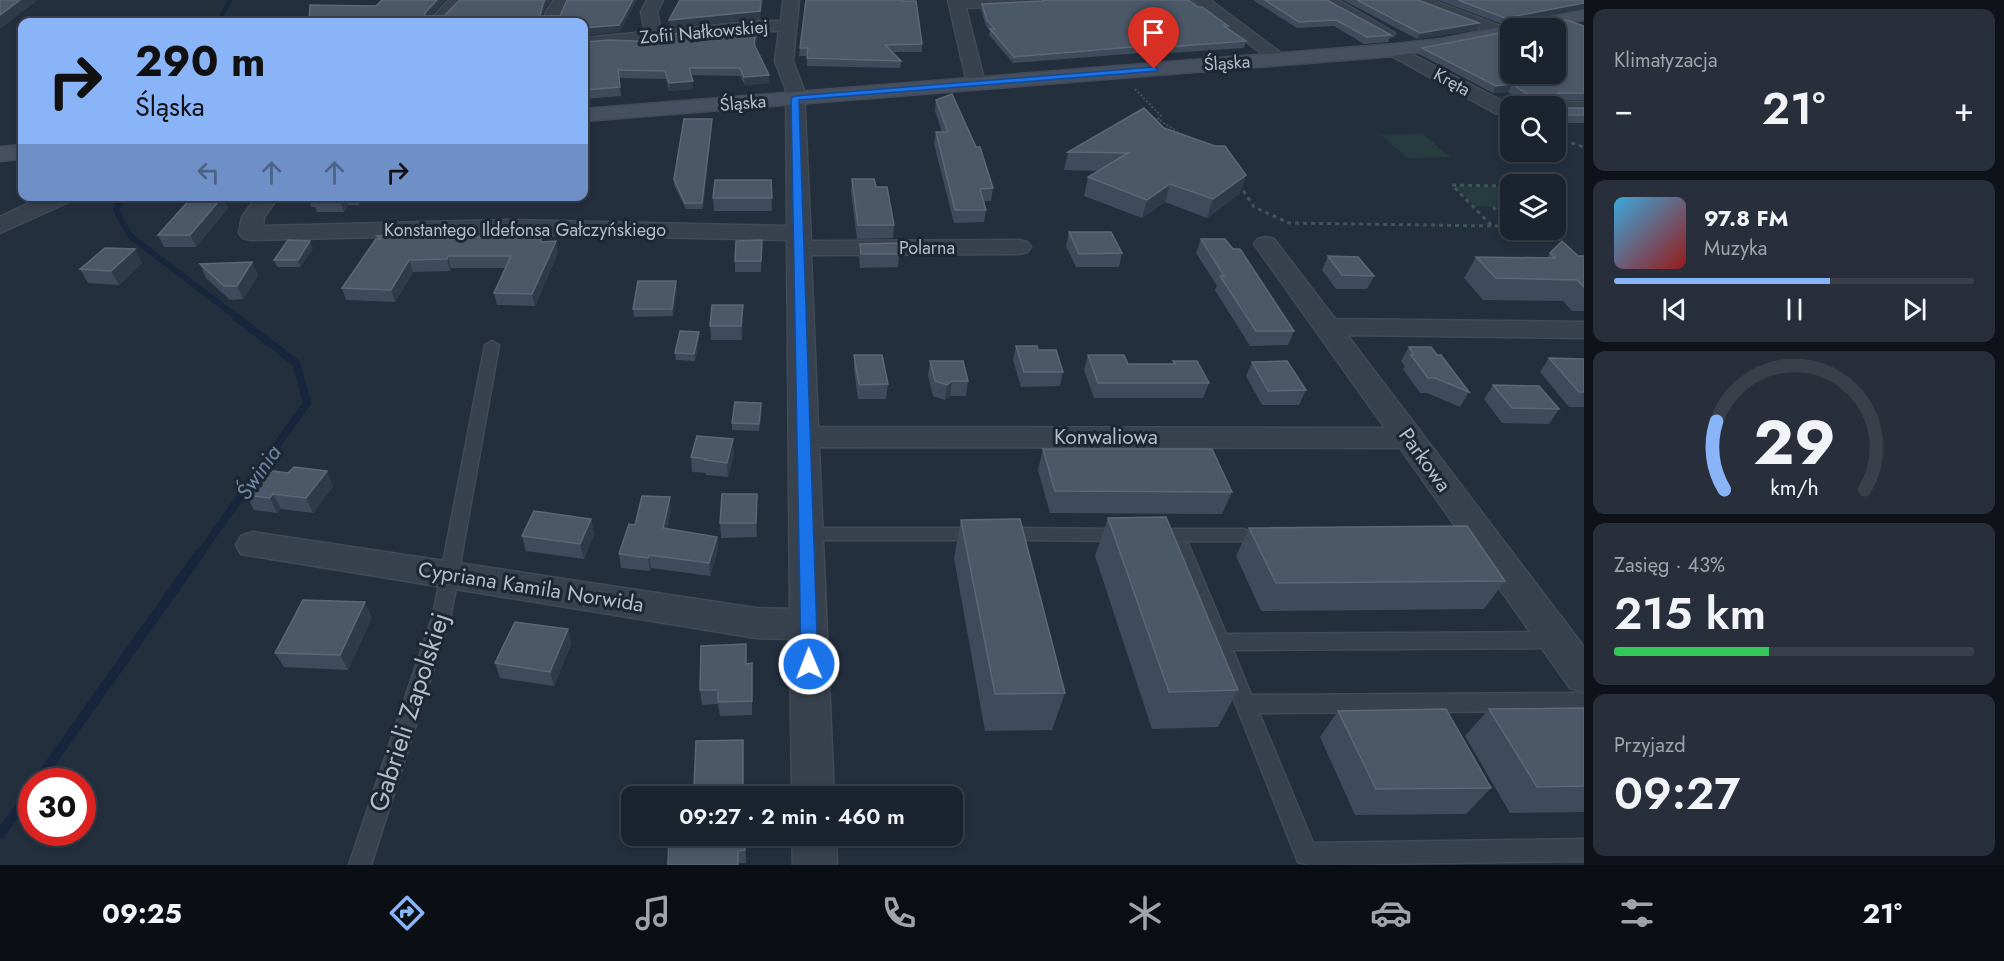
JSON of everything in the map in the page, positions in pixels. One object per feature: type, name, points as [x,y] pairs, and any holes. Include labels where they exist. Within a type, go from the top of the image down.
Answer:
[{"type":"street","points":[[440,18],[457,0]]},
{"type":"street","points":[[552,18],[562,0]]},
{"type":"street","points":[[654,37],[650,12],[655,0]]},
{"type":"street","points":[[791,0],[784,61],[795,88],[813,786]]},
{"type":"street","points":[[976,83],[956,2],[1041,0]]},
{"type":"street","points":[[1200,0],[1280,59]]},
{"type":"street","points":[[1418,0],[1500,27]]},
{"type":"street","name":"Kręta","points":[[1332,3],[1415,48]]},
{"type":"street","name":"Śląska","points":[[1566,19],[1584,15]]},
{"type":"street","points":[[1566,20],[1584,27]]},
{"type":"street","name":"Zofii Nałkowskiej","points":[[588,43],[756,26],[788,26]]},
{"type":"street","name":"Śląska","points":[[588,115],[1394,50],[1500,32]]},
{"type":"street","name":"Kręta","points":[[1394,50],[1500,108]]},
{"type":"street","points":[[1566,108],[1584,108]]},
{"type":"street","points":[[0,154],[18,152]]},
{"type":"street","points":[[0,226],[52,201]]},
{"type":"street","name":"Konstantego Ildefonsa Gałczyńskiego","points":[[265,201],[253,218],[251,233],[507,226],[799,240]]},
{"type":"street","name":"Polarna","points":[[799,240],[1019,247]]},
{"type":"street","name":"Parkowa","points":[[1266,244],[1584,676]]},
{"type":"street","points":[[1326,327],[1584,330]]},
{"type":"street","name":"Konwaliowa","points":[[804,437],[1408,438]]},
{"type":"street","name":"Cypriana Kamila Norwida","points":[[253,545],[756,623],[809,624]]},
{"type":"street","points":[[814,846],[815,865]]},
{"type":"lane","name":"Gabrieli Zapolskiej","points":[[360,865],[442,615],[492,345]]},
{"type":"lane","points":[[806,534],[1243,535]]},
{"type":"lane","points":[[1182,548],[1306,854],[1584,850]]},
{"type":"lane","points":[[1221,642],[1557,640]]},
{"type":"lane","points":[[1247,704],[1584,702]]},
{"type":"path","points":[[1132,86],[1161,116],[1158,119],[1185,138]]},
{"type":"path","points":[[1566,141],[1584,147]]},
{"type":"path","points":[[1236,179],[1254,207],[1289,223],[1500,226]]},
{"type":"path","points":[[1492,226],[1452,185],[1500,186]]},
{"type":"path","points":[[1493,207],[1500,213]]},
{"type":"green space","points":[[1422,134],[1451,157],[1408,158],[1381,135]]},
{"type":"green space","points":[[1454,186],[1500,187],[1500,211],[1496,207],[1474,206]]},
{"type":"building","points":[[0,0],[20,0],[0,15]]},
{"type":"building","points":[[382,0],[437,0],[425,16],[444,16],[460,0],[545,0],[540,16],[560,16],[567,0],[633,0],[619,25],[588,28],[588,18],[309,18],[310,5],[376,6]]},
{"type":"building","points":[[680,0],[761,0],[760,11],[669,20]]},
{"type":"building","points":[[806,0],[916,1],[922,44],[885,45],[901,61],[807,58],[808,48],[800,48]]},
{"type":"building","points":[[1044,0],[1188,0],[1202,7],[1246,41],[1156,48],[1143,46],[1014,57],[990,29],[995,29],[987,20],[982,4]]},
{"type":"building","points":[[1265,0],[1327,0],[1391,35],[1367,37],[1336,20],[1299,22]]},
{"type":"building","points":[[1357,0],[1418,0],[1479,23],[1420,33]]},
{"type":"building","points":[[1458,0],[1584,0],[1584,3],[1505,18]]},
{"type":"building","points":[[1566,20],[1584,26],[1584,93],[1530,96],[1512,84],[1566,84]]},
{"type":"building","points":[[757,26],[754,44],[769,75],[744,77],[740,68],[689,68],[693,81],[669,83],[665,71],[618,70],[620,87],[588,90],[588,42],[659,42],[662,35]]},
{"type":"building","points":[[1500,33],[1500,84],[1512,84],[1496,86],[1422,48]]},
{"type":"building","points":[[952,94],[976,147],[980,147],[993,188],[980,189],[986,210],[955,210],[936,132],[948,132],[936,100]]},
{"type":"building","points":[[1144,108],[1164,128],[1215,146],[1225,146],[1246,175],[1213,199],[1170,184],[1147,200],[1088,177],[1128,153],[1068,152]]},
{"type":"building","points":[[1566,108],[1584,108],[1584,115],[1566,115]]},
{"type":"building","points":[[684,119],[712,119],[702,203],[685,203],[674,179]]},
{"type":"building","points":[[852,179],[874,179],[876,187],[887,187],[894,225],[858,225]]},
{"type":"building","points":[[715,180],[771,180],[772,198],[713,198]]},
{"type":"building","points":[[189,201],[219,201],[190,235],[158,235]]},
{"type":"building","points":[[1069,232],[1111,232],[1122,253],[1079,254]]},
{"type":"building","points":[[467,233],[465,237],[541,236],[541,242],[556,241],[532,294],[494,293],[511,256],[448,256],[447,259],[409,260],[391,290],[342,288],[376,239],[381,239],[377,236]]},
{"type":"building","points":[[1201,239],[1225,239],[1233,249],[1240,249],[1294,331],[1256,331],[1220,276],[1224,276]]},
{"type":"building","points":[[288,240],[310,241],[298,260],[274,260]]},
{"type":"building","points":[[762,240],[761,261],[735,261],[736,241]]},
{"type":"building","points":[[1562,241],[1578,256],[1584,256],[1584,287],[1577,280],[1496,278],[1476,257],[1555,258],[1550,253]]},
{"type":"building","points":[[897,243],[899,254],[861,254],[860,244]]},
{"type":"building","points":[[105,248],[135,249],[111,271],[80,269]]},
{"type":"building","points":[[1328,256],[1358,257],[1374,276],[1342,275]]},
{"type":"building","points":[[252,262],[237,286],[224,286],[200,264]]},
{"type":"building","points":[[638,281],[676,281],[672,309],[633,309]]},
{"type":"building","points":[[712,305],[743,305],[741,326],[710,326]]},
{"type":"building","points":[[680,331],[699,332],[694,354],[675,353]]},
{"type":"building","points":[[1016,346],[1037,346],[1038,350],[1056,350],[1063,372],[1024,372]]},
{"type":"building","points":[[1409,347],[1431,347],[1437,355],[1441,355],[1469,392],[1435,378],[1428,378],[1411,355],[1414,355]]},
{"type":"building","points":[[854,355],[882,355],[888,384],[859,385]]},
{"type":"building","points":[[1088,355],[1124,355],[1128,364],[1175,364],[1173,361],[1197,361],[1209,383],[1098,383]]},
{"type":"building","points":[[1549,358],[1584,359],[1584,392],[1579,392]]},
{"type":"building","points":[[930,361],[963,361],[968,381],[952,381],[947,385],[935,381]]},
{"type":"building","points":[[1287,361],[1306,390],[1268,391],[1252,362]]},
{"type":"building","points":[[1493,385],[1539,386],[1559,409],[1512,408]]},
{"type":"building","points":[[735,402],[761,403],[759,424],[732,423]]},
{"type":"building","points":[[697,436],[733,439],[727,463],[691,457]]},
{"type":"building","points":[[1043,449],[1212,449],[1232,492],[1055,491]]},
{"type":"building","points":[[294,467],[327,471],[306,498],[273,494],[270,498],[246,495],[266,470],[288,473]]},
{"type":"building","points":[[722,494],[757,494],[756,523],[720,523]]},
{"type":"building","points":[[642,496],[670,497],[663,528],[717,537],[709,563],[649,555],[648,558],[619,554],[629,524],[635,525]]},
{"type":"building","points":[[534,511],[591,519],[580,544],[522,536]]},
{"type":"building","points":[[1166,517],[1238,690],[1169,692],[1108,518]]},
{"type":"building","points":[[1020,519],[1065,693],[995,694],[961,520]]},
{"type":"building","points":[[1467,526],[1505,581],[1276,583],[1249,528]]},
{"type":"building","points":[[303,600],[365,602],[340,655],[275,653]]},
{"type":"building","points":[[515,622],[568,629],[550,672],[495,663]]},
{"type":"building","points":[[746,644],[746,664],[752,663],[752,701],[718,702],[718,690],[700,690],[701,646]]},
{"type":"building","points":[[1584,708],[1584,786],[1537,787],[1489,709]]},
{"type":"building","points":[[1446,709],[1491,788],[1376,789],[1338,711]]},
{"type":"building","points":[[743,740],[743,786],[694,786],[696,741]]},
{"type":"building","points":[[669,846],[745,846],[745,850],[738,851],[738,865],[668,865]]},
{"type":"waterway","name":"Świnia","points":[[220,18],[230,0]]},
{"type":"waterway","name":"Świnia","points":[[120,201],[116,210],[130,236],[238,318]]},
{"type":"waterway","name":"Świnia","points":[[199,555],[307,403],[296,363],[236,317]]},
{"type":"waterway","name":"Świnia","points":[[47,768],[200,553]]},
{"type":"waterway","name":"Świnia","points":[[0,834],[18,809]]},
{"type":"route","points":[[809,664],[795,98],[1154,69]]}]
